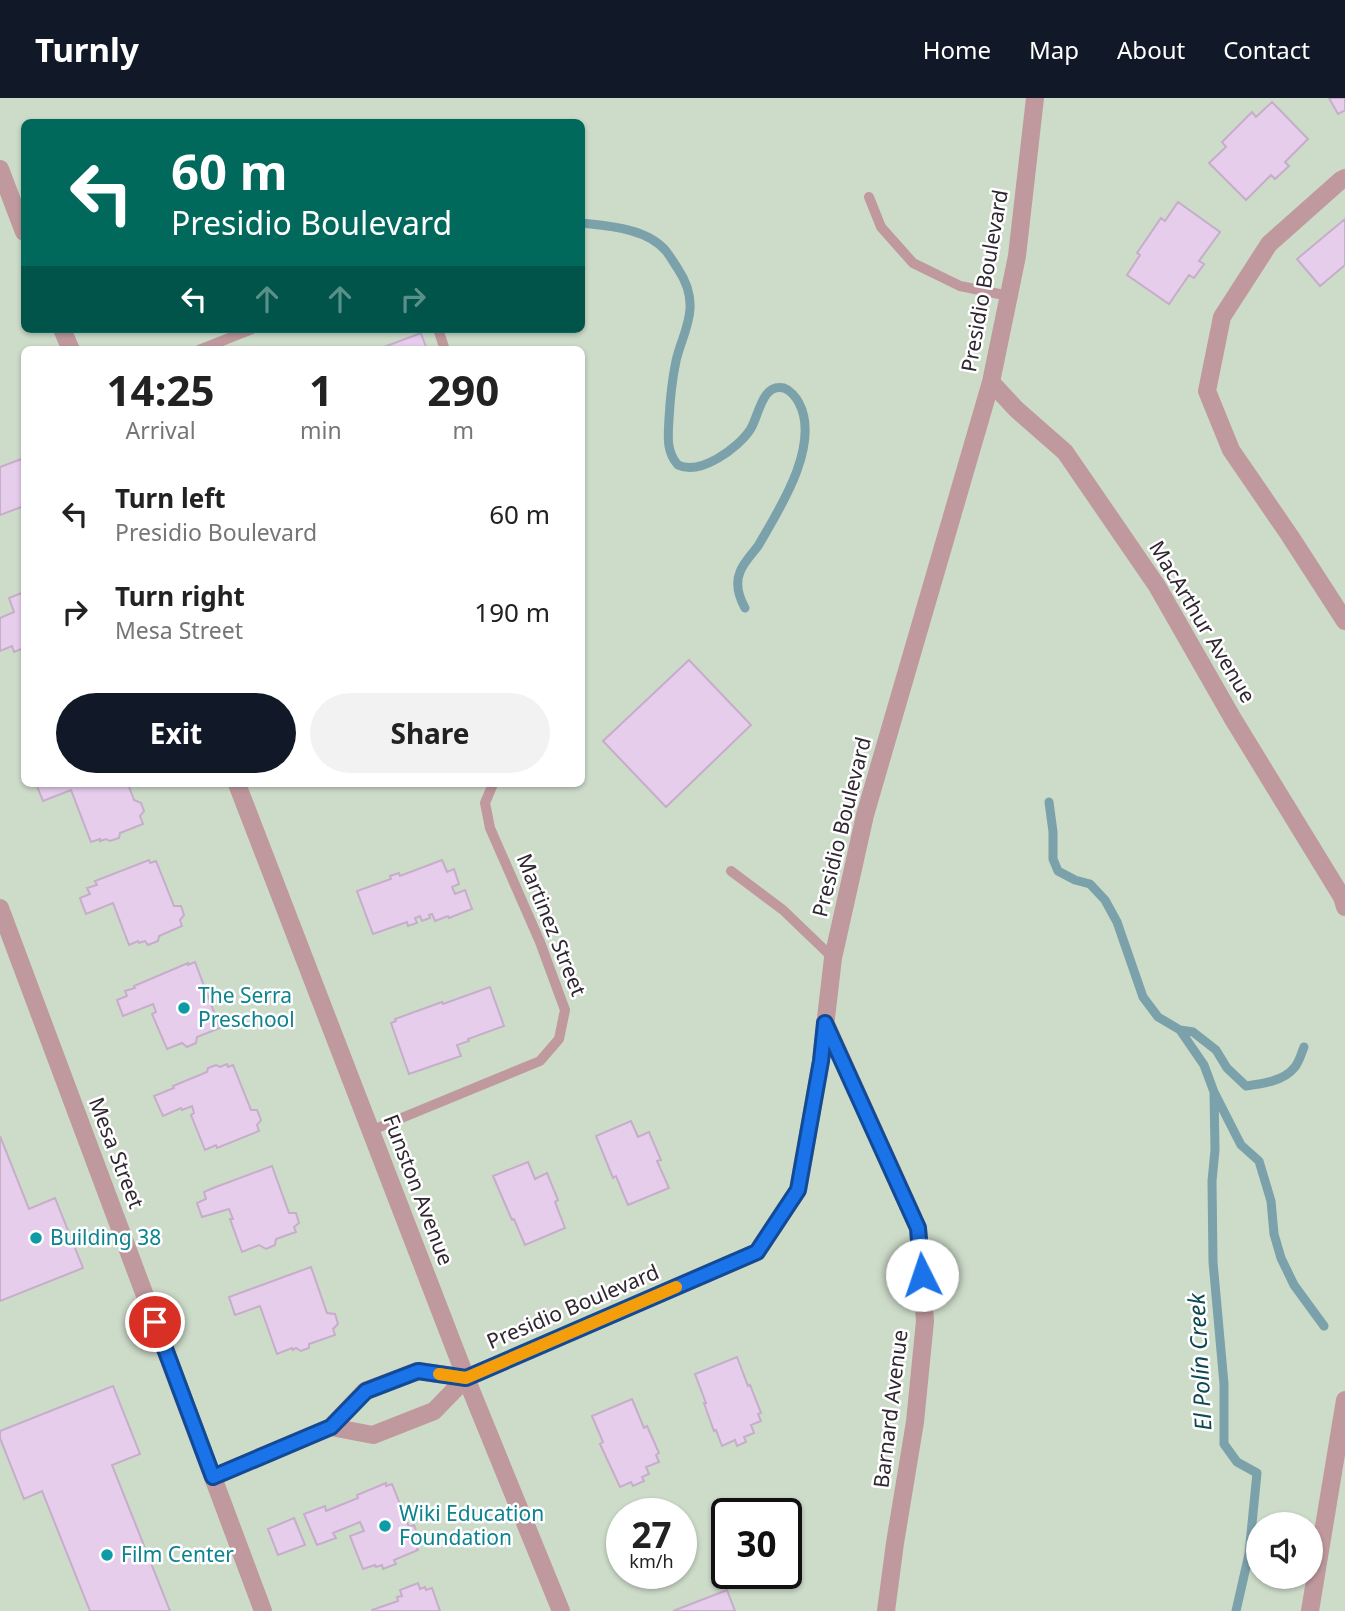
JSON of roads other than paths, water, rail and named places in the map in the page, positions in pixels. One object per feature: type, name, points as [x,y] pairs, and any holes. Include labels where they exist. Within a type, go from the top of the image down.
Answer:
[{"type":"street","name":"Presidio Boulevard","points":[[331,1427],[373,1435],[434,1410],[466,1378],[757,1252],[798,1190],[821,1061],[833,958],[865,816],[991,382],[1017,256],[1035,98]]},
{"type":"street","points":[[0,169],[21,224]]},
{"type":"street","points":[[1345,178],[1269,244],[1235,296],[1222,317],[1207,391],[1231,450],[1345,621]]},
{"type":"street","name":"MacArthur Avenue","points":[[991,382],[1016,409],[1065,452],[1157,586],[1233,719],[1344,900]]},
{"type":"street","name":"Funston Avenue","points":[[238,787],[466,1378],[561,1611]]},
{"type":"street","name":"Mesa Street","points":[[0,908],[263,1611]]},
{"type":"street","name":"Barnard Avenue","points":[[825,1023],[918,1228],[925,1321],[915,1422],[886,1611]]},
{"type":"street","points":[[213,1477],[331,1427],[366,1391],[418,1371],[466,1378]]},
{"type":"street","points":[[1310,1611],[1345,1400]]},
{"type":"lane","points":[[869,197],[881,228],[913,262],[960,286],[1009,296]]},
{"type":"lane","points":[[209,346],[242,333]]},
{"type":"lane","name":"Martinez Street","points":[[370,1131],[540,1061],[559,1039],[565,1010],[540,942],[490,828],[485,803],[492,787]]},
{"type":"lane","points":[[731,871],[783,911],[833,958]]},
{"type":"waterway","name":"El Polín Creek","points":[[585,223],[603,225],[648,237],[666,251],[686,283],[690,309],[675,368],[668,432],[670,449],[678,465],[697,467],[707,464],[737,445],[750,430],[770,391],[784,388],[793,394],[799,403],[805,438],[801,457],[786,496],[740,572],[738,590],[745,608]]},
{"type":"waterway","name":"El Polín Creek","points":[[1049,802],[1053,859],[1058,871],[1090,884],[1105,900],[1117,922],[1143,997],[1158,1017],[1180,1030],[1193,1032],[1216,1050],[1227,1068],[1246,1086],[1272,1081],[1290,1072],[1299,1061],[1304,1047]]},
{"type":"waterway","name":"El Polín Creek","points":[[1180,1030],[1204,1065],[1214,1092],[1241,1145],[1259,1161],[1271,1201],[1274,1234],[1281,1258],[1294,1285],[1324,1326]]},
{"type":"waterway","name":"El Polín Creek","points":[[1214,1092],[1213,1262],[1224,1384],[1224,1444],[1237,1462],[1257,1473],[1249,1554],[1236,1611]]},
{"type":"place","name":"The Serra Preschool","points":[[184,1008]]},
{"type":"place","name":"Building 38","points":[[36,1238]]},
{"type":"place","name":"Wiki Education Foundation","points":[[385,1526]]},
{"type":"place","name":"Film Center","points":[[107,1555]]}]
